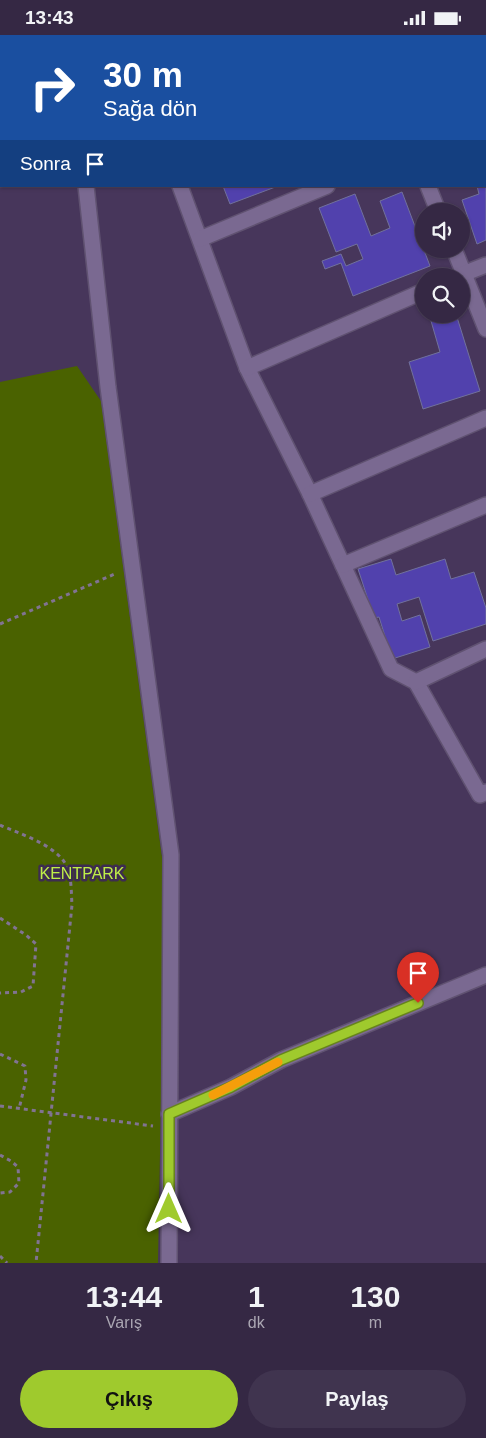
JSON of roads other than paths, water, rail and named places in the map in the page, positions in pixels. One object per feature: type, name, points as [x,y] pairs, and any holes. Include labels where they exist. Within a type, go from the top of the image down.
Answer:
[{"type":"street","points":[[86,187],[108,387],[171,855],[168,1263]]},
{"type":"street","points":[[180,187],[248,368],[310,494],[391,669],[416,682],[480,795],[486,792]]},
{"type":"street","points":[[200,239],[325,187]]},
{"type":"street","points":[[428,187],[435,203]]},
{"type":"street","points":[[470,271],[486,265]]},
{"type":"street","points":[[470,294],[486,329]]},
{"type":"street","points":[[248,368],[415,295]]},
{"type":"street","points":[[310,494],[486,418]]},
{"type":"street","points":[[343,565],[486,505]]},
{"type":"street","points":[[416,682],[486,649]]},
{"type":"street","points":[[169,1121],[281,1060],[486,975]]},
{"type":"park label","name":"KENTPARK","points":[[82,873]]}]
